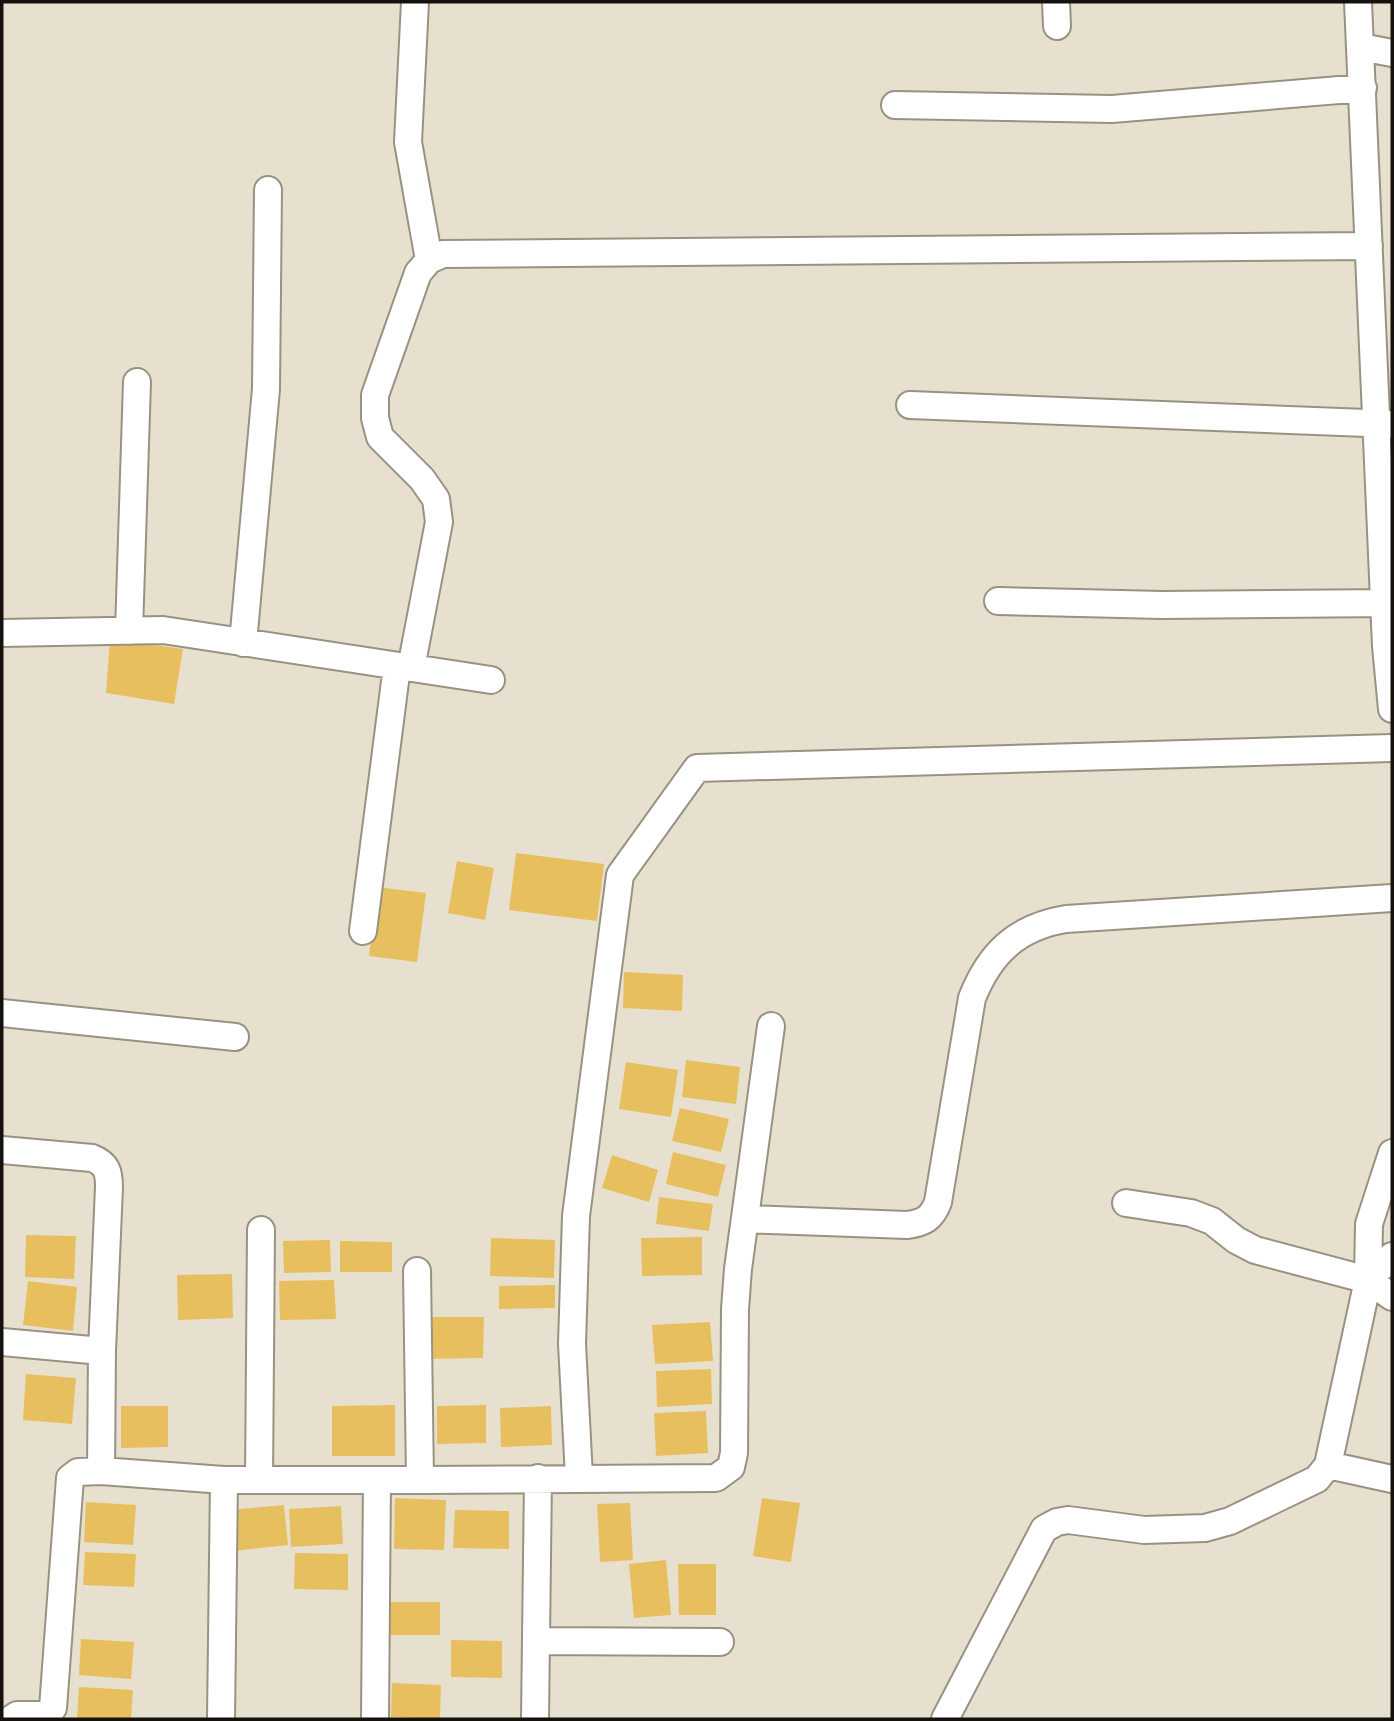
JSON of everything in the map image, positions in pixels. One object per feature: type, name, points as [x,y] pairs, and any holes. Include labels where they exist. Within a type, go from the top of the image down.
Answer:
[{"type":"street","points":[[415,2],[408,142],[429,260]]},
{"type":"street","points":[[1358,2],[1369,246],[1385,424],[1392,709]]},
{"type":"street","points":[[1361,47],[1392,53]]},
{"type":"street","points":[[895,105],[1112,109],[1363,88]]},
{"type":"street","points":[[243,643],[266,389],[268,190]]},
{"type":"street","points":[[363,931],[404,667],[437,532],[438,511],[436,499],[422,478],[380,437],[375,418],[375,396],[418,273],[429,260],[443,254],[1369,246]]},
{"type":"street","points":[[129,631],[137,382]]},
{"type":"street","points":[[910,405],[1385,424]]},
{"type":"street","points":[[998,601],[1162,605],[1388,603]]},
{"type":"street","points":[[2,633],[163,630],[491,680]]},
{"type":"street","points":[[579,1477],[572,1344],[576,1216],[620,875],[697,768],[1392,748]]},
{"type":"street","points":[[745,1219],[907,1225],[922,1223],[933,1215],[938,1202],[972,998],[981,975],[1002,947],[1025,932],[1047,922],[1066,919],[1392,898]]},
{"type":"street","points":[[2,1013],[235,1037]]},
{"type":"street","points":[[11,1719],[17,1715],[47,1715],[53,1708],[70,1479],[78,1472],[101,1471],[224,1480],[716,1478],[731,1467],[734,1453],[735,1309],[771,1026]]},
{"type":"street","points":[[2,1150],[92,1158],[106,1167],[109,1187],[102,1351],[101,1471]]},
{"type":"street","points":[[945,1719],[1044,1529],[1068,1520],[1144,1530],[1205,1528],[1230,1521],[1317,1479],[1328,1465],[1368,1280],[1368,1224],[1392,1153]]},
{"type":"street","points":[[1126,1203],[1191,1213],[1212,1220],[1236,1240],[1255,1250],[1368,1280],[1392,1297]]},
{"type":"street","points":[[259,1480],[261,1230]]},
{"type":"street","points":[[1368,1280],[1392,1256]]},
{"type":"street","points":[[417,1271],[420,1480]]},
{"type":"street","points":[[2,1342],[102,1351]]},
{"type":"street","points":[[1328,1465],[1392,1479]]},
{"type":"street","points":[[535,1719],[538,1478]]},
{"type":"street","points":[[221,1719],[224,1480]]},
{"type":"street","points":[[375,1719],[377,1480]]},
{"type":"street","points":[[536,1641],[720,1642]]},
{"type":"building","points":[[110,639],[183,649],[174,704],[106,693]]},
{"type":"building","points":[[516,853],[604,864],[597,921],[509,910]]},
{"type":"building","points":[[457,861],[494,868],[485,920],[448,913]]},
{"type":"building","points":[[377,887],[426,893],[417,962],[369,956]]},
{"type":"building","points":[[624,972],[683,975],[682,1011],[623,1008]]},
{"type":"building","points":[[686,1060],[740,1067],[736,1104],[682,1097]]},
{"type":"building","points":[[626,1062],[678,1070],[671,1117],[619,1109]]},
{"type":"building","points":[[680,1108],[729,1119],[721,1152],[672,1141]]},
{"type":"building","points":[[673,1152],[726,1165],[718,1197],[666,1184]]},
{"type":"building","points":[[612,1155],[658,1170],[649,1202],[602,1188]]},
{"type":"building","points":[[659,1197],[713,1204],[709,1231],[656,1224]]},
{"type":"building","points":[[26,1235],[76,1236],[74,1279],[25,1277]]},
{"type":"building","points":[[702,1237],[702,1275],[642,1276],[641,1238]]},
{"type":"building","points":[[491,1238],[555,1240],[554,1278],[490,1276]]},
{"type":"building","points":[[330,1240],[331,1272],[284,1273],[283,1241]]},
{"type":"building","points":[[340,1241],[392,1242],[392,1272],[340,1272]]},
{"type":"building","points":[[232,1274],[233,1318],[178,1320],[177,1275]]},
{"type":"building","points":[[334,1280],[336,1319],[280,1320],[279,1281]]},
{"type":"building","points":[[28,1281],[77,1287],[73,1331],[23,1325]]},
{"type":"building","points":[[555,1285],[555,1308],[499,1309],[499,1286]]},
{"type":"building","points":[[425,1317],[484,1317],[483,1358],[424,1359]]},
{"type":"building","points":[[710,1322],[713,1361],[655,1364],[652,1325]]},
{"type":"building","points":[[711,1369],[712,1404],[657,1407],[656,1371]]},
{"type":"building","points":[[26,1374],[76,1378],[72,1424],[23,1420]]},
{"type":"building","points":[[395,1405],[395,1456],[332,1456],[332,1406]]},
{"type":"building","points":[[486,1405],[486,1443],[437,1444],[437,1406]]},
{"type":"building","points":[[121,1406],[168,1406],[168,1447],[121,1448]]},
{"type":"building","points":[[551,1406],[552,1445],[501,1447],[500,1408]]},
{"type":"building","points":[[706,1411],[708,1453],[656,1456],[654,1413]]},
{"type":"building","points":[[395,1498],[446,1500],[444,1550],[394,1549]]},
{"type":"building","points":[[762,1498],[800,1503],[791,1562],[753,1556]]},
{"type":"building","points":[[86,1502],[136,1505],[133,1545],[84,1542]]},
{"type":"building","points":[[630,1503],[633,1560],[600,1562],[597,1504]]},
{"type":"building","points":[[284,1505],[288,1545],[233,1551],[229,1510]]},
{"type":"building","points":[[341,1506],[343,1544],[291,1547],[289,1509]]},
{"type":"building","points":[[455,1510],[509,1511],[509,1549],[453,1548]]},
{"type":"building","points":[[85,1552],[136,1554],[134,1587],[83,1585]]},
{"type":"building","points":[[295,1553],[348,1554],[348,1590],[294,1589]]},
{"type":"building","points":[[666,1560],[671,1615],[634,1618],[629,1564]]},
{"type":"building","points":[[678,1564],[716,1564],[716,1615],[679,1615]]},
{"type":"building","points":[[388,1602],[440,1602],[440,1635],[388,1635]]},
{"type":"building","points":[[81,1639],[134,1642],[131,1679],[79,1675]]},
{"type":"building","points":[[451,1640],[502,1641],[502,1678],[451,1677]]},
{"type":"building","points":[[392,1683],[441,1685],[440,1719],[391,1717]]},
{"type":"building","points":[[79,1687],[133,1690],[131,1719],[77,1719]]}]
